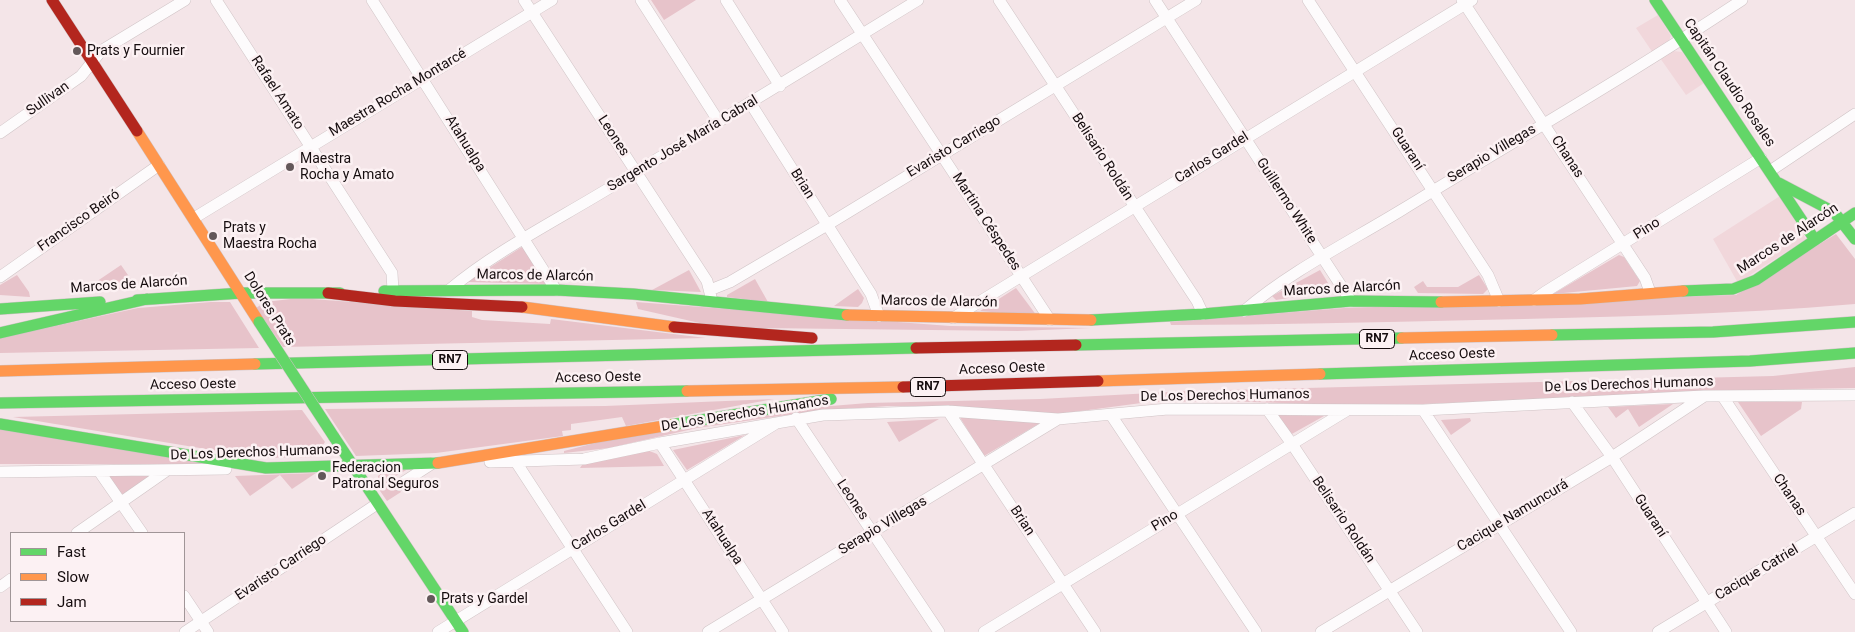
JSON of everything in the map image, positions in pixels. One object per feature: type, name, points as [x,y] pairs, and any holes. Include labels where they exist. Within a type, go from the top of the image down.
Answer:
[{"type":"main road","name":"Dolores Prats","points":[[52,0],[377,504],[463,632]]},
{"type":"main road","name":"Capitán Claudio Rosales","points":[[1655,0],[1815,240]]},
{"type":"main road","points":[[1777,182],[1828,208],[1843,221],[1855,239]]},
{"type":"main road","name":"Marcos de Alarcón","points":[[0,309],[242,293],[556,290],[711,295],[813,313],[953,318],[1096,320],[1244,311],[1351,301],[1534,300],[1739,288],[1756,280],[1855,214]]},
{"type":"main road","points":[[328,293],[395,301],[541,308],[675,327],[899,348]]},
{"type":"main road","points":[[0,333],[147,299]]},
{"type":"main road","name":"Acceso Oeste","points":[[0,371],[899,348],[1713,332],[1855,322]]},
{"type":"main road","name":"Acceso Oeste","points":[[0,403],[903,387],[1750,361],[1855,353]]},
{"type":"main road","points":[[436,463],[578,437],[708,420],[903,387]]},
{"type":"main road","points":[[0,424],[266,468]]},
{"type":"main road","name":"De Los Derechos Humanos","points":[[266,468],[436,463]]},
{"type":"street","name":"Sullivan","points":[[0,133],[81,76],[101,51],[185,0]]},
{"type":"street","name":"Rafael Amato","points":[[216,0],[392,273],[393,291]]},
{"type":"street","name":"Atahualpa","points":[[372,0],[424,78],[556,290]]},
{"type":"street","name":"Leones","points":[[524,0],[636,171],[711,295]]},
{"type":"street","name":"Maestra Rocha Montarcé","points":[[194,218],[552,0]]},
{"type":"street","points":[[641,0],[719,122]]},
{"type":"street","points":[[726,0],[780,86]]},
{"type":"street","name":"Martina Céspedes","points":[[840,0],[1050,320]]},
{"type":"street","name":"Sargento José María Cabral","points":[[449,290],[465,277],[525,239],[636,171],[752,104],[918,0]]},
{"type":"street","name":"Belisario Roldán","points":[[998,0],[1197,301],[1203,314]]},
{"type":"street","name":"Guillermo White","points":[[1155,0],[1351,301]]},
{"type":"street","name":"Evaristo Carriego","points":[[711,295],[1196,0]]},
{"type":"street","name":"Guaraní","points":[[1308,0],[1488,275],[1499,301]]},
{"type":"street","name":"Serapio Villegas","points":[[1244,311],[1259,298],[1323,258],[1682,40],[1742,0]]},
{"type":"street","name":"Carlos Gardel","points":[[953,318],[1020,274],[1355,71],[1466,1]]},
{"type":"street","name":"Chanas","points":[[1466,1],[1645,278],[1650,292]]},
{"type":"street","name":"Brian","points":[[752,104],[871,294],[879,316]]},
{"type":"street","points":[[1770,171],[1855,114]]},
{"type":"street","name":"Pino","points":[[1534,300],[1761,158]]},
{"type":"street","name":"Francisco Beiró","points":[[0,276],[159,165]]},
{"type":"street","name":"De Los Derechos Humanos","points":[[436,463],[584,460],[660,442],[796,418],[948,410],[1058,420],[1168,409],[1423,410],[1704,396],[1855,396]]},
{"type":"street","name":"Cacique Namuncurá","points":[[1321,632],[1612,457],[1704,396]]},
{"type":"street","name":"Chanas","points":[[1723,397],[1855,594]]},
{"type":"street","name":"Guaraní","points":[[1572,402],[1612,457],[1726,632]]},
{"type":"street","name":"Brian","points":[[948,410],[1096,632]]},
{"type":"street","name":"Belisario Roldán","points":[[1266,410],[1292,444],[1417,632]]},
{"type":"street","name":"Pino","points":[[984,632],[1346,410]]},
{"type":"street","points":[[1423,410],[1571,632]]},
{"type":"street","points":[[1111,415],[1256,632]]},
{"type":"street","name":"Leones","points":[[796,418],[874,532],[939,632]]},
{"type":"street","name":"Serapio Villegas","points":[[708,632],[1058,420]]},
{"type":"street","name":"Carlos Gardel","points":[[438,632],[780,421]]},
{"type":"street","name":"Atahualpa","points":[[660,442],[783,632]]},
{"type":"street","points":[[516,462],[626,632]]},
{"type":"street","points":[[399,485],[436,463]]},
{"type":"street","name":"De Los Derechos Humanos","points":[[0,472],[266,468]]},
{"type":"street","points":[[99,471],[141,532]]},
{"type":"street","points":[[78,532],[166,471]]},
{"type":"street","name":"Evaristo Carriego","points":[[185,632],[377,504]]},
{"type":"street","name":"Cacique Catriel","points":[[1658,632],[1855,513]]},
{"type":"street","points":[[185,597],[208,632]]},
{"type":"shaded area","points":[[651,0],[696,0],[664,20]]},
{"type":"shaded area","points":[[1658,15],[1671,36],[1668,43],[1653,53],[1636,28]]},
{"type":"shaded area","points":[[1673,51],[1682,52],[1704,83],[1686,95],[1660,58]]},
{"type":"shaded area","points":[[1780,196],[1806,239],[1738,283],[1713,239]]},
{"type":"shaded area","points":[[1836,234],[1855,259],[1855,304],[1713,313],[1572,318],[1171,325],[1170,322],[1344,308],[1736,295]]},
{"type":"shaded area","points":[[525,245],[548,284],[467,282]]},
{"type":"shaded area","points":[[1619,255],[1624,257],[1640,281],[1637,286],[1553,294]]},
{"type":"shaded area","points":[[121,265],[137,288],[84,290]]},
{"type":"shaded area","points":[[689,270],[701,292],[652,290]]},
{"type":"shaded area","points":[[1320,270],[1333,291],[1276,300],[1272,296]]},
{"type":"shaded area","points":[[17,275],[29,292],[30,297],[0,295],[0,285]]},
{"type":"shaded area","points":[[1479,275],[1488,289],[1483,294],[1418,293],[1414,287],[1423,281],[1427,287],[1458,287]]},
{"type":"shaded area","points":[[755,279],[768,302],[727,297],[727,295]]},
{"type":"shaded area","points":[[1016,288],[1037,316],[980,311]]},
{"type":"shaded area","points":[[858,289],[864,298],[858,307],[834,306]]},
{"type":"shaded area","points":[[299,298],[472,311],[472,317],[482,320],[550,324],[551,319],[706,338],[283,347],[256,308],[265,302]]},
{"type":"shaded area","points":[[230,302],[259,348],[0,353],[0,338],[138,308]]},
{"type":"shaded area","points":[[636,302],[950,326],[1091,328],[1018,331],[759,328],[704,324],[638,309]]},
{"type":"shaded area","points":[[1855,367],[1855,388],[1374,406],[1221,401],[1149,402],[1058,414],[949,406],[888,406],[818,411],[697,428],[609,448],[564,453],[564,451],[626,435],[708,421],[806,408],[868,403],[1040,399],[1189,391],[1773,376]]},
{"type":"shaded area","points":[[774,399],[626,426],[622,417],[571,424],[571,430],[562,431],[563,436],[436,453],[356,456],[325,409],[605,406]]},
{"type":"shaded area","points":[[1738,402],[1802,402],[1801,409],[1761,436]]},
{"type":"shaded area","points":[[1673,404],[1639,427],[1628,409],[1616,418],[1608,407]]},
{"type":"shaded area","points":[[302,410],[325,442],[315,457],[260,458],[13,417]]},
{"type":"shaded area","points":[[1278,415],[1324,416],[1290,435]]},
{"type":"shaded area","points":[[959,416],[1040,423],[984,456]]},
{"type":"shaded area","points":[[1470,418],[1471,421],[1451,435],[1441,420]]},
{"type":"shaded area","points":[[939,419],[899,442],[887,422]]},
{"type":"shaded area","points":[[0,429],[212,464],[0,464]]},
{"type":"shaded area","points":[[745,435],[687,470],[673,450]]},
{"type":"shaded area","points":[[647,450],[657,454],[664,466],[580,468],[584,462]]},
{"type":"shaded area","points":[[408,469],[392,478],[401,492],[387,501],[378,488],[378,476],[383,472]]},
{"type":"shaded area","points":[[316,473],[292,489],[280,475],[250,496],[235,476]]},
{"type":"shaded area","points":[[104,475],[155,475],[121,498]]},
{"type":"traffic: fast","points":[[1655,0],[1815,240]]},
{"type":"traffic: fast","points":[[1779,183],[1834,212],[1855,239]]},
{"type":"traffic: fast","points":[[1683,291],[1733,289],[1756,280],[1855,213]]},
{"type":"traffic: fast","points":[[384,291],[556,290],[633,294],[847,315]]},
{"type":"traffic: fast","points":[[137,300],[242,293],[340,293]]},
{"type":"traffic: fast","points":[[0,333],[147,299]]},
{"type":"traffic: fast","points":[[1091,320],[1203,314],[1351,301],[1441,302]]},
{"type":"traffic: fast","points":[[0,309],[100,302]]},
{"type":"traffic: fast","points":[[259,322],[334,437]]},
{"type":"traffic: fast","points":[[1552,335],[1713,332],[1855,322]]},
{"type":"traffic: fast","points":[[1076,345],[1402,338]]},
{"type":"traffic: fast","points":[[255,364],[916,348]]},
{"type":"traffic: fast","points":[[1320,374],[1750,361],[1855,353]]},
{"type":"traffic: fast","points":[[0,403],[687,391]]},
{"type":"traffic: fast","points":[[670,425],[831,399]]},
{"type":"traffic: fast","points":[[0,424],[266,468]]},
{"type":"traffic: fast","points":[[334,437],[463,632]]},
{"type":"traffic: fast","points":[[266,468],[438,463]]},
{"type":"traffic: slow","points":[[137,131],[259,322]]},
{"type":"traffic: slow","points":[[1441,302],[1580,299],[1683,291]]},
{"type":"traffic: slow","points":[[522,307],[674,327]]},
{"type":"traffic: slow","points":[[847,315],[1091,320]]},
{"type":"traffic: slow","points":[[1402,338],[1552,335]]},
{"type":"traffic: slow","points":[[0,371],[255,364]]},
{"type":"traffic: slow","points":[[1098,381],[1320,374]]},
{"type":"traffic: slow","points":[[687,391],[903,387]]},
{"type":"traffic: slow","points":[[438,463],[670,425]]},
{"type":"traffic: jam","points":[[52,0],[137,131]]},
{"type":"traffic: jam","points":[[328,293],[395,301],[522,307]]},
{"type":"traffic: jam","points":[[674,327],[812,338]]},
{"type":"traffic: jam","points":[[916,348],[1076,345]]},
{"type":"traffic: jam","points":[[903,387],[1098,381]]},
{"type":"place","name":"Prats y Fournier","points":[[77,51]]},
{"type":"place","name":"Maestra Rocha y Amato","points":[[290,167]]},
{"type":"place","name":"Prats y Maestra Rocha","points":[[213,236]]},
{"type":"place","name":"Federacion Patronal Seguros","points":[[322,476]]},
{"type":"place","name":"Prats y Gardel","points":[[431,599]]}]
